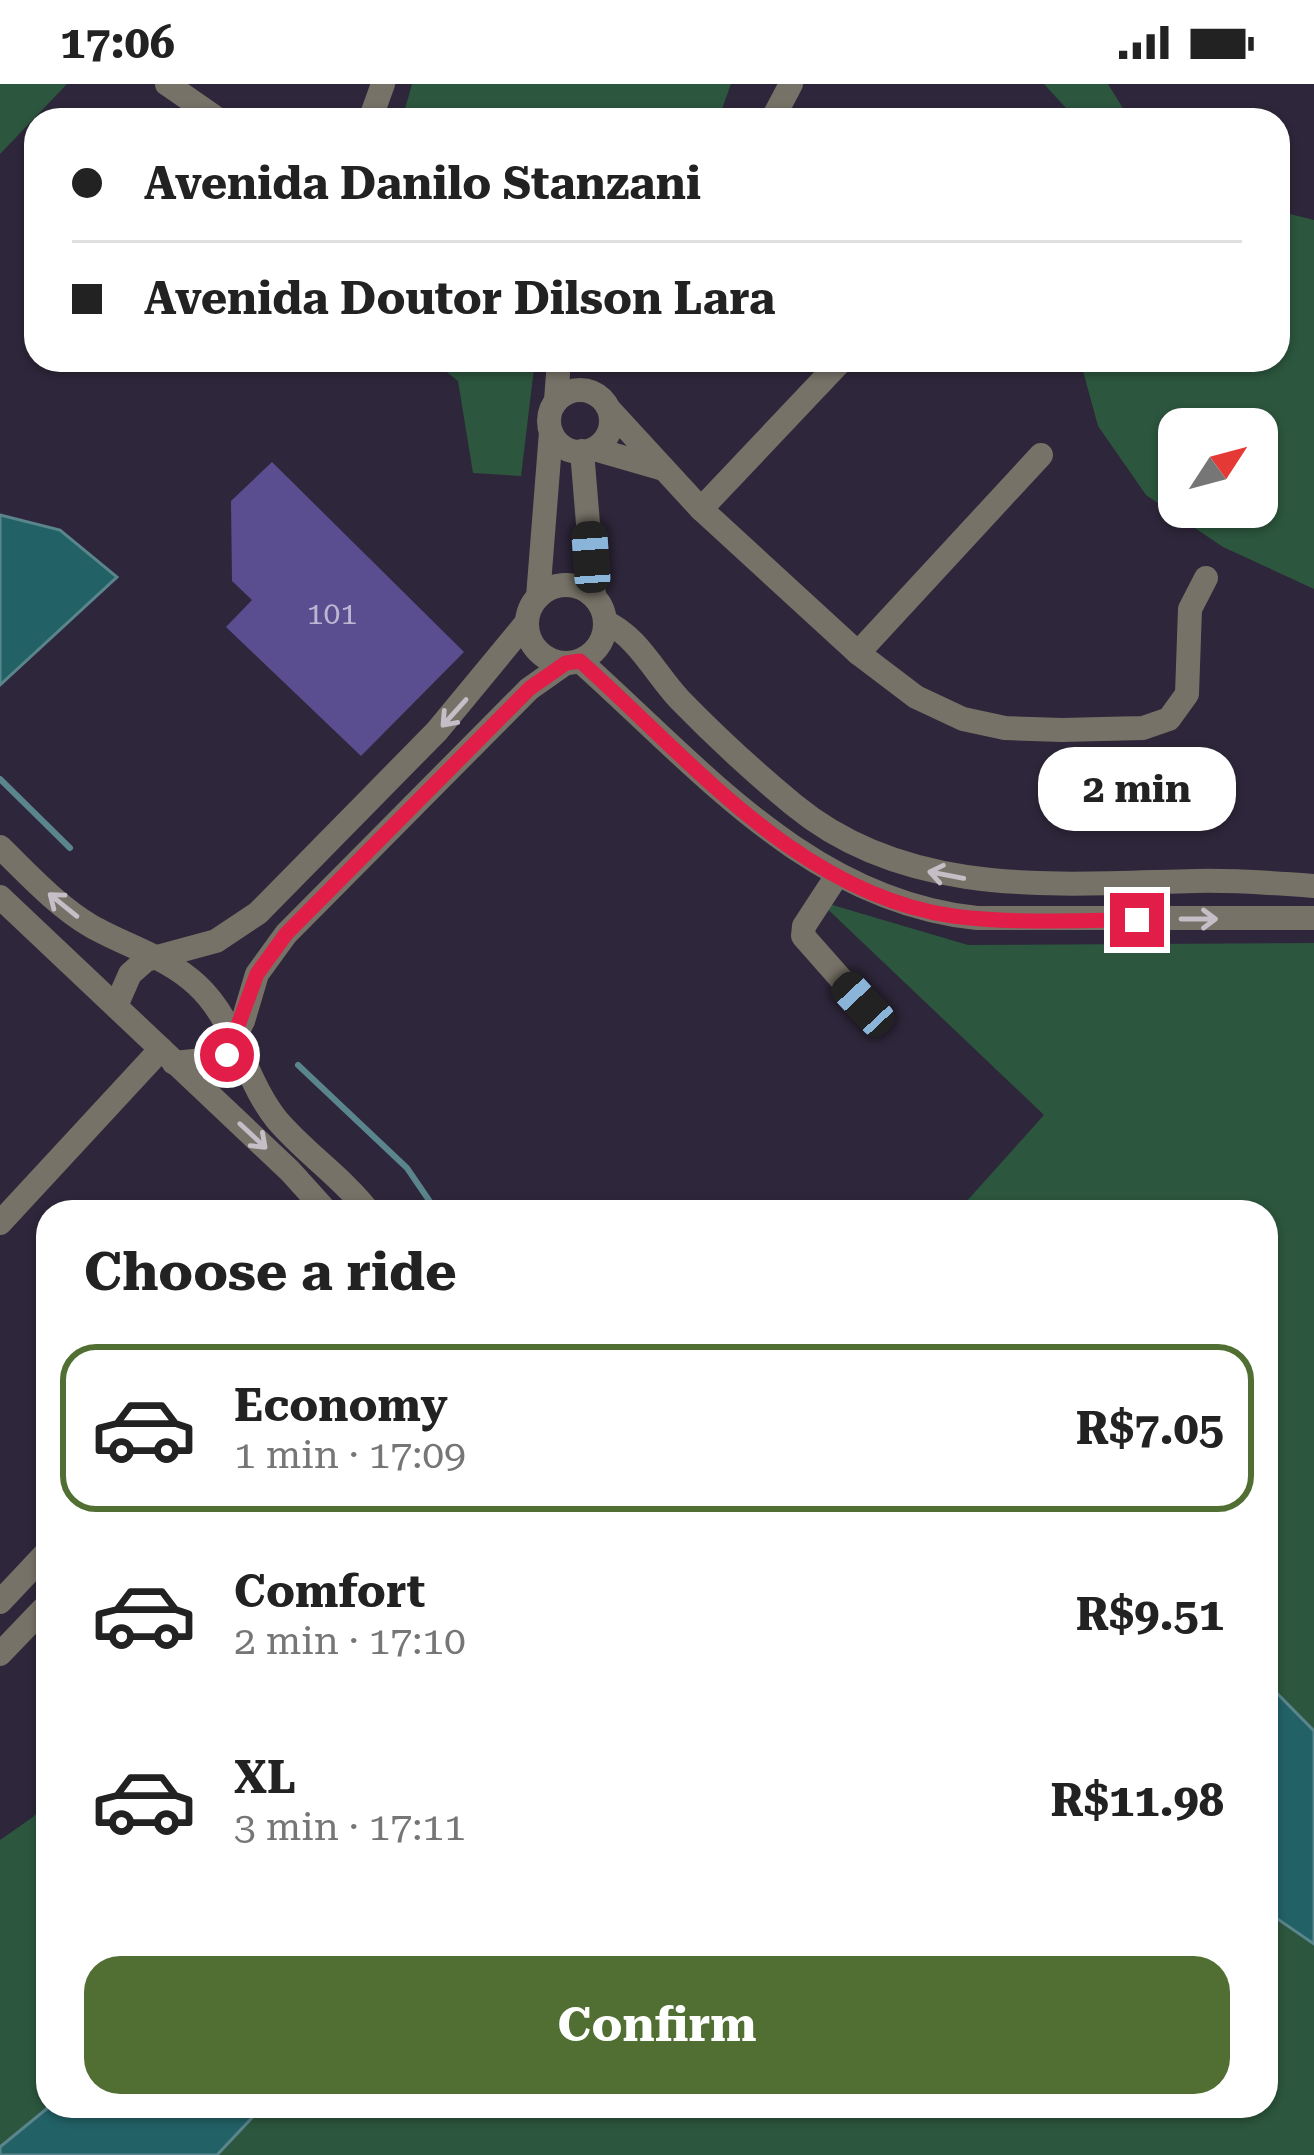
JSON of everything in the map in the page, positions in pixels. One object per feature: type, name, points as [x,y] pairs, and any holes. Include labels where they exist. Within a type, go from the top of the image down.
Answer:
[{"type":"street","points":[[167,84],[199,108]]},
{"type":"street","points":[[116,1006],[145,951],[216,941],[258,913],[436,731],[527,622],[538,597],[549,421],[558,372]]},
{"type":"street","points":[[578,372],[582,390]]},
{"type":"street","points":[[701,509],[831,372]]},
{"type":"street","points":[[556,401],[569,392],[595,394],[701,509],[858,653],[916,697],[963,719],[1027,729],[1153,727],[1175,713],[1187,694],[1190,609],[1206,578]]},
{"type":"street","points":[[609,409],[610,429],[588,450],[594,596],[605,622],[632,640],[667,686],[733,752],[824,827],[927,872],[1021,884],[1202,880],[1314,886]]},
{"type":"street","points":[[551,432],[563,446],[660,468]]},
{"type":"street","points":[[858,653],[1041,455]]},
{"type":"street","points":[[538,597],[560,585],[594,596]]},
{"type":"street","points":[[527,622],[538,651],[573,662],[755,819],[836,877],[932,911],[1019,921],[1314,918]]},
{"type":"street","points":[[168,1056],[213,1065],[227,1055],[238,1043],[257,974],[286,934],[530,688],[599,645],[605,622]]},
{"type":"street","points":[[0,848],[65,909],[195,982],[238,1043],[262,1100],[357,1200]]},
{"type":"street","points":[[836,877],[804,926],[803,936],[863,1004]]},
{"type":"street","points":[[1019,921],[1021,884]]},
{"type":"street","points":[[0,897],[317,1200]]},
{"type":"street","points":[[0,1223],[30,1188],[168,1056]]},
{"type":"street","points":[[0,1204],[30,1188]]},
{"type":"street","points":[[0,1602],[36,1564]]},
{"type":"street","points":[[0,1654],[36,1616]]},
{"type":"shaded area","points":[[0,84],[67,84],[44,108],[24,108],[24,129],[0,154]]},
{"type":"shaded area","points":[[412,84],[731,84],[722,108],[405,108]]},
{"type":"shaded area","points":[[1044,84],[1108,84],[1123,108],[1066,108]]},
{"type":"shaded area","points":[[1290,214],[1314,220],[1314,589],[1223,547],[1195,528],[1278,528],[1278,408],[1158,408],[1158,503],[1146,495],[1098,426],[1083,372],[1290,372]]},
{"type":"shaded area","points":[[447,372],[534,372],[521,476],[473,473],[458,381]]},
{"type":"shaded area","points":[[0,515],[60,530],[117,577],[0,685]]},
{"type":"shaded area","points":[[819,901],[968,945],[1314,943],[1314,1731],[1278,1694],[1278,1200],[968,1200],[1044,1115]]},
{"type":"shaded area","points":[[1278,1694],[1314,1731],[1314,1944],[1278,1919]]},
{"type":"shaded area","points":[[36,1814],[36,2117],[0,2147],[0,1840]]},
{"type":"shaded area","points":[[1278,1919],[1314,1944],[1314,2155],[218,2155],[252,2118],[1278,2118]]},
{"type":"shaded area","points":[[36,2117],[252,2118],[217,2155],[0,2155],[0,2147]]},
{"type":"building","points":[[272,462],[464,652],[361,756],[226,627],[252,600],[232,581],[231,501]]},
{"type":"waterway","points":[[0,779],[70,848]]},
{"type":"waterway","points":[[298,1065],[407,1168],[429,1200]]},
{"type":"route","points":[[227,1055],[257,974],[286,934],[530,688],[566,663],[580,661],[755,819],[836,877],[872,893],[949,915],[1019,921],[1137,920]]}]
